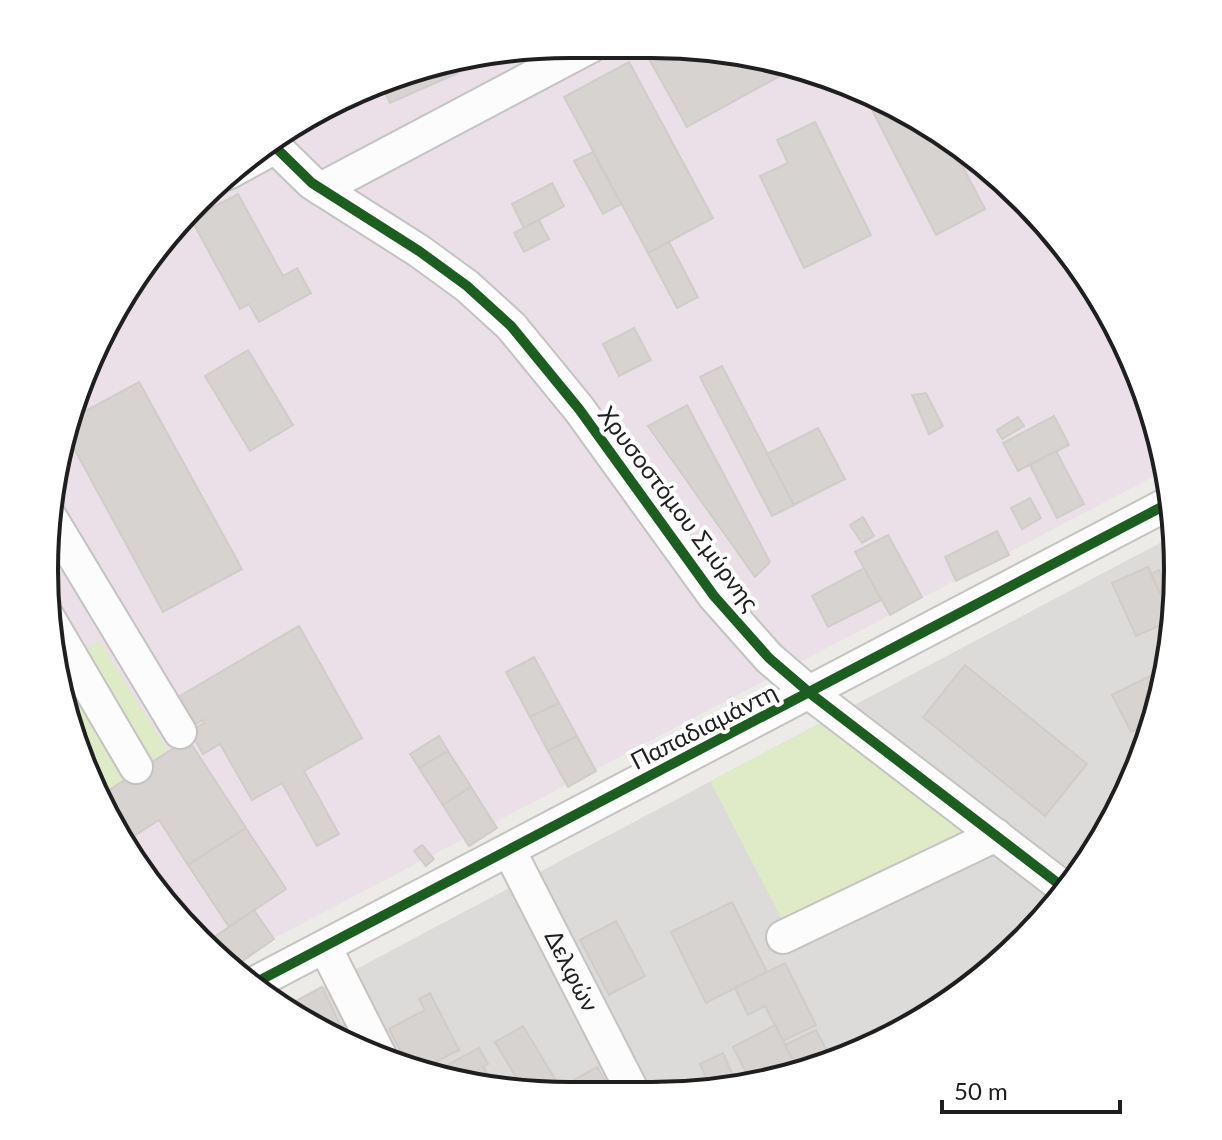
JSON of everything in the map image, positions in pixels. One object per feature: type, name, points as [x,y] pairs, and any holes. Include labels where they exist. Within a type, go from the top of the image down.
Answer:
[{"type":"street","points":[[321,189],[568,58]]},
{"type":"street","name":"Χρυσοστόμου Σμύρνης","points":[[278,150],[321,189],[419,251],[467,286],[502,317],[579,409],[714,596],[769,658],[811,694],[1057,883]]},
{"type":"street","name":"Παπαδιαμάντη","points":[[262,979],[811,694],[1160,508]]},
{"type":"street","points":[[59,532],[180,732]]},
{"type":"street","points":[[63,643],[136,767]]},
{"type":"street","points":[[783,937],[996,835]]},
{"type":"street","name":"Δελφών","points":[[510,852],[628,1082]]},
{"type":"street","points":[[325,947],[373,1043]]},
{"type":"shaded area","points":[[652,58],[719,62],[752,68],[785,75],[848,97],[936,144],[990,185],[1014,208],[1037,232],[1078,286],[1125,374],[1147,437],[1155,476],[236,958],[185,908],[127,826],[85,735],[75,703],[62,637],[59,537],[62,503],[75,437],[111,344],[164,258],[232,185],[314,127],[405,85],[437,75],[503,62]]},
{"type":"shaded area","points":[[1163,541],[1160,637],[1147,703],[1125,766],[1095,826],[1037,908],[990,955],[936,996],[878,1029],[785,1065],[719,1078],[652,1082],[537,1081],[470,1072],[405,1055],[344,1029],[295,1002]]},
{"type":"green space","points":[[99,641],[169,752],[110,793],[85,735],[66,660]]},
{"type":"green space","points":[[829,719],[972,832],[786,927],[710,781]]},
{"type":"building","points":[[648,58],[719,62],[783,74],[687,127]]},
{"type":"building","points":[[629,62],[713,218],[648,253],[564,97]]},
{"type":"building","points":[[457,71],[458,73],[390,103],[385,93]]},
{"type":"building","points":[[871,108],[908,127],[960,161],[985,209],[936,235]]},
{"type":"building","points":[[815,122],[871,235],[804,268],[760,176],[788,163],[777,140]]},
{"type":"building","points":[[593,152],[621,204],[603,214],[574,161]]},
{"type":"building","points":[[552,183],[564,206],[524,228],[512,204]]},
{"type":"building","points":[[238,194],[283,276],[297,268],[311,293],[259,322],[249,304],[240,309],[193,223],[204,212]]},
{"type":"building","points":[[539,220],[549,239],[524,252],[514,233]]},
{"type":"building","points":[[669,242],[698,297],[677,308],[648,253]]},
{"type":"building","points":[[634,328],[651,360],[619,376],[603,344]]},
{"type":"building","points":[[248,350],[293,425],[250,451],[205,376]]},
{"type":"building","points":[[722,366],[794,505],[772,516],[700,377]]},
{"type":"building","points":[[139,382],[242,569],[163,612],[73,447],[83,413]]},
{"type":"building","points":[[926,393],[943,426],[929,434],[912,395]]},
{"type":"building","points":[[687,405],[770,562],[755,577],[648,426]]},
{"type":"building","points":[[1054,416],[1069,445],[1018,471],[1003,443]]},
{"type":"building","points":[[1018,417],[1024,426],[1002,439],[997,430]]},
{"type":"building","points":[[818,428],[845,479],[794,505],[767,454]]},
{"type":"building","points":[[1056,451],[1084,504],[1057,518],[1030,465]]},
{"type":"building","points":[[1030,498],[1041,518],[1022,529],[1011,508]]},
{"type":"building","points":[[863,517],[874,536],[862,543],[850,525]]},
{"type":"building","points":[[997,531],[1009,555],[956,581],[945,557]]},
{"type":"building","points":[[888,535],[922,597],[890,615],[855,552]]},
{"type":"building","points":[[1148,567],[1163,596],[1161,625],[1136,636],[1112,583]]},
{"type":"building","points":[[864,568],[881,600],[828,627],[812,596]]},
{"type":"building","points":[[1159,570],[1163,591],[1160,593],[1151,574]]},
{"type":"building","points":[[299,626],[362,738],[304,771],[339,834],[317,846],[282,783],[252,800],[220,744],[203,754],[190,731],[204,723],[203,720],[189,728],[173,700]]},
{"type":"building","points":[[534,657],[559,703],[530,717],[506,672]]},
{"type":"building","points":[[965,665],[1087,764],[1045,816],[923,717]]},
{"type":"building","points":[[1153,674],[1139,728],[1131,732],[1112,695]]},
{"type":"building","points":[[559,703],[577,736],[548,751],[530,717]]},
{"type":"building","points":[[439,736],[448,751],[419,768],[410,754]]},
{"type":"building","points":[[577,736],[596,771],[568,787],[548,751]]},
{"type":"building","points":[[188,739],[246,828],[188,865],[159,820],[133,836],[108,791]]},
{"type":"building","points":[[448,751],[471,787],[443,805],[419,768]]},
{"type":"building","points":[[471,787],[497,828],[469,846],[443,805]]},
{"type":"building","points":[[246,828],[286,889],[229,927],[188,865]]},
{"type":"building","points":[[422,845],[434,859],[426,866],[414,851]]},
{"type":"building","points":[[732,902],[767,972],[706,1003],[671,932]]},
{"type":"building","points":[[254,910],[274,939],[241,962],[214,937]]},
{"type":"building","points":[[616,921],[645,976],[609,995],[580,940]]},
{"type":"building","points":[[785,963],[816,1025],[783,1041],[765,1006],[748,1015],[735,988]]},
{"type":"building","points":[[322,987],[341,1027],[347,1024],[351,1032],[314,1013],[295,1001]]},
{"type":"building","points":[[430,993],[459,1050],[432,1064],[402,1054],[389,1029],[425,1010],[419,999]]},
{"type":"building","points":[[775,1025],[794,1062],[746,1073],[733,1047]]},
{"type":"building","points":[[523,1026],[557,1082],[517,1079],[495,1042]]},
{"type":"building","points":[[816,1030],[827,1051],[794,1062],[785,1045]]},
{"type":"building","points":[[479,1048],[488,1064],[483,1067],[487,1073],[484,1075],[444,1067]]},
{"type":"building","points":[[723,1053],[733,1075],[707,1079],[700,1064]]},
{"type":"building","points":[[597,1067],[606,1082],[571,1082]]},
{"type":"cycle path","points":[[278,150],[312,183],[419,251],[467,286],[511,326],[579,409],[714,596],[769,658],[811,694],[1057,883]]},
{"type":"cycle path","points":[[262,979],[1160,508]]}]
